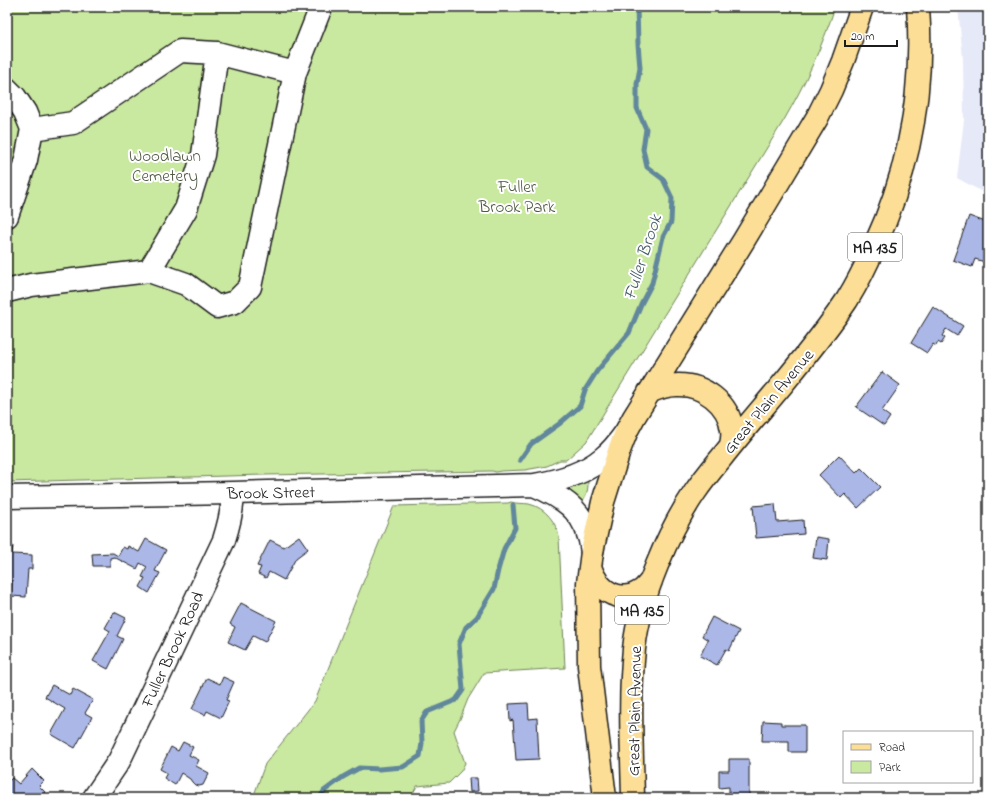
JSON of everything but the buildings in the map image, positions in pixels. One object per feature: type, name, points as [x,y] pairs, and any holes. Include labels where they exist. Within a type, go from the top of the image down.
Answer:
[{"type":"main road","name":"Great Plain Avenue","points":[[605,798],[589,666],[588,596],[591,559],[603,502],[618,454],[627,430],[817,118],[843,62],[862,7]]},
{"type":"main road","name":"Great Plain Avenue","points":[[633,798],[632,703],[634,648],[640,618],[651,581],[664,548],[688,503],[731,445],[830,325],[856,285],[879,238],[898,186],[912,132],[917,95],[919,62],[918,7]]},
{"type":"main road","points":[[650,392],[668,385],[677,384],[688,385],[704,391],[712,396],[725,410],[729,419],[732,428],[731,445]]},
{"type":"main road","points":[[591,559],[598,583],[603,589],[617,596],[625,597],[639,593],[651,581]]},
{"type":"street","points":[[7,290],[31,285],[150,271],[186,284],[217,307],[235,302],[250,287],[295,73],[321,7]]},
{"type":"street","points":[[32,129],[73,123],[180,51],[217,53],[295,73]]},
{"type":"street","points":[[150,271],[186,209],[203,155],[217,53]]},
{"type":"street","points":[[7,90],[15,97],[25,112],[32,129],[26,160],[7,216]]},
{"type":"street","name":"Brook Street","points":[[7,497],[534,485],[572,476],[593,466],[612,450],[627,430]]},
{"type":"street","name":"Brook Street","points":[[534,485],[556,495],[574,509],[580,516],[589,533],[591,559]]},
{"type":"street","name":"Fuller Brook Road","points":[[94,798],[119,761],[224,540],[231,516],[233,493]]},
{"type":"shaded area","points":[[958,7],[988,7],[988,195],[957,178],[964,120],[963,59]]},
{"type":"green space","points":[[7,7],[835,7],[812,65],[784,120],[586,442],[566,460],[560,460],[547,466],[525,470],[496,472],[264,475],[7,482]]},
{"type":"green space","points":[[587,478],[587,493],[584,500],[579,505],[556,486]]},
{"type":"green space","points":[[511,502],[529,504],[545,512],[553,521],[558,531],[565,668],[484,673],[468,699],[454,731],[465,763],[461,771],[449,783],[417,786],[412,798],[253,798],[265,764],[315,701],[394,506]]},
{"type":"waterway","name":"Fuller Brook","points":[[520,460],[531,444],[559,424],[580,406],[585,390],[597,371],[629,333],[641,304],[652,283],[663,237],[671,222],[672,198],[663,179],[647,167],[643,149],[646,129],[637,108],[637,84],[640,68],[637,7]]},
{"type":"waterway","name":"Fuller Brook","points":[[320,798],[324,791],[343,777],[359,768],[379,769],[403,767],[420,756],[422,743],[421,721],[427,712],[456,700],[463,690],[459,644],[466,627],[477,617],[494,589],[504,549],[515,528],[513,505]]},
{"type":"park label","name":"Woodlawn Cemetery","points":[[165,165]]},
{"type":"park label","name":"Fuller Brook Park","points":[[517,196]]}]
